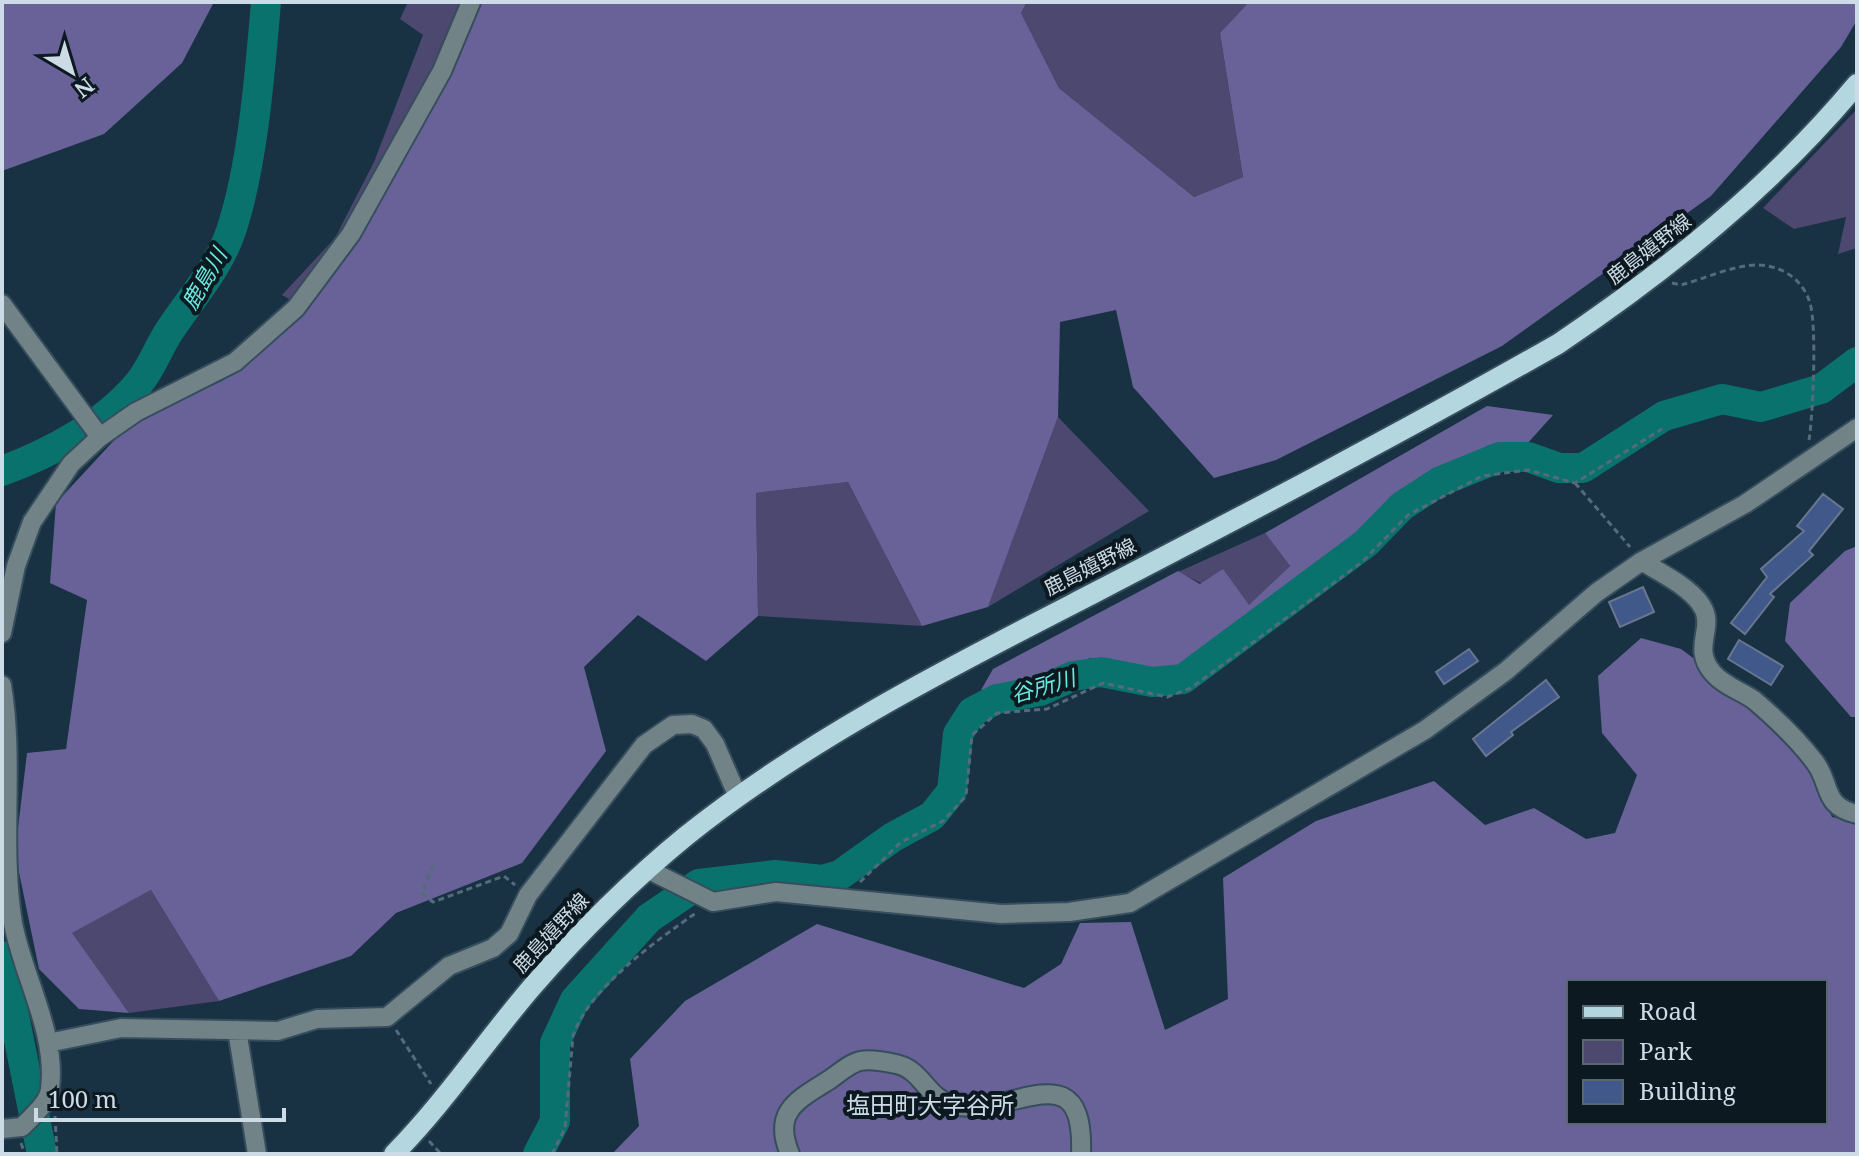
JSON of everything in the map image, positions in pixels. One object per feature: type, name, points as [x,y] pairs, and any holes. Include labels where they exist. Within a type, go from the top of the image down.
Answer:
[{"type":"main road","name":"鹿島嬉野線","points":[[394,1154],[442,1102],[532,988],[647,869],[738,797],[795,756],[945,672],[1399,433],[1558,344],[1653,280],[1747,200],[1857,84]]},
{"type":"street","points":[[2,633],[16,566],[32,522],[71,464],[100,437],[136,412],[235,362],[296,308],[351,234],[442,71],[471,2]]},
{"type":"street","points":[[2,304],[100,437]]},
{"type":"street","points":[[647,869],[713,902],[776,892],[1001,914],[1069,912],[1130,903],[1425,730],[1506,671],[1596,593],[1642,561],[1745,504],[1857,428]]},
{"type":"street","points":[[1642,561],[1696,598],[1706,613],[1704,660],[1714,675],[1754,701],[1816,763],[1827,794],[1843,811],[1857,814]]},
{"type":"street","points":[[2,685],[9,723],[4,801],[13,923],[48,1043],[48,1099],[22,1127],[2,1129]]},
{"type":"street","points":[[48,1043],[121,1028],[278,1031],[317,1019],[387,1017],[449,966],[493,948],[509,934],[528,895],[644,745],[673,725],[692,724],[704,729],[715,744],[738,797]]},
{"type":"street","points":[[237,1030],[257,1154]]},
{"type":"street","points":[[790,1154],[783,1138],[784,1119],[795,1102],[859,1061],[899,1064],[916,1073],[929,1092],[952,1105],[985,1107],[1043,1092],[1066,1098],[1077,1109],[1082,1126],[1081,1154]]},
{"type":"path","points":[[1653,280],[1681,285],[1756,265],[1782,269],[1803,288],[1811,306],[1814,412]]},
{"type":"path","points":[[1575,483],[1662,429]]},
{"type":"path","points":[[842,899],[901,842],[943,821],[966,796],[972,735],[997,713],[1047,709],[1103,683],[1167,697],[1191,688],[1362,562],[1408,515],[1482,476],[1528,470],[1575,483],[1642,561]]},
{"type":"path","points":[[433,865],[422,893],[433,902],[504,876],[528,895]]},
{"type":"path","points":[[552,1154],[565,1128],[573,1036],[578,1021],[627,966],[713,902]]},
{"type":"path","points":[[387,1017],[442,1102]]},
{"type":"path","points":[[48,1099],[55,1111],[57,1154]]},
{"type":"green space","points":[[408,2],[481,2],[443,86],[306,308],[282,295],[335,238],[374,162],[423,35],[400,19]]},
{"type":"green space","points":[[1027,2],[1249,2],[1220,33],[1243,177],[1194,197],[1059,88],[1021,13]]},
{"type":"green space","points":[[1857,109],[1857,248],[1838,254],[1846,217],[1794,229],[1763,208]]},
{"type":"green space","points":[[1058,417],[1149,511],[988,607]]},
{"type":"green space","points":[[848,482],[922,626],[758,616],[756,493]]},
{"type":"green space","points":[[1265,533],[1290,566],[1249,606],[1178,572]]},
{"type":"green space","points":[[151,890],[219,1001],[129,1013],[71,933]]},
{"type":"shaded area","points":[[2,2],[214,2],[182,63],[104,134],[2,171]]},
{"type":"shaded area","points":[[481,2],[1027,2],[1021,13],[1059,88],[1194,197],[1243,177],[1220,33],[1249,2],[1857,2],[1857,20],[1841,47],[1711,196],[1502,346],[1276,460],[1214,478],[1133,387],[1116,310],[1060,322],[1058,417],[988,607],[922,626],[848,482],[756,493],[758,616],[706,661],[638,615],[584,667],[606,751],[522,863],[396,913],[351,956],[219,1001],[151,890],[72,933],[129,1013],[79,1009],[39,969],[15,853],[27,753],[66,749],[87,600],[50,583],[56,503],[132,421],[222,381],[306,308],[443,86]]},
{"type":"shaded area","points":[[1487,406],[1553,415],[1526,445],[1489,445],[1390,498],[1342,553],[1183,666],[1152,672],[1090,658],[1035,685],[981,690],[993,669],[1178,571],[1200,584],[1223,569],[1249,605],[1290,566],[1265,533]]},
{"type":"shaded area","points":[[1857,546],[1857,717],[1851,717],[1785,641],[1790,603],[1845,551]]},
{"type":"shaded area","points":[[1641,638],[1681,649],[1765,711],[1808,765],[1832,817],[1857,823],[1857,1154],[612,1154],[639,1126],[630,1059],[685,1001],[817,924],[1024,988],[1061,964],[1080,923],[1131,922],[1165,1030],[1228,999],[1223,878],[1316,821],[1434,781],[1485,825],[1534,808],[1586,839],[1615,833],[1637,775],[1602,733],[1598,676]]},
{"type":"building","points":[[1823,494],[1843,509],[1809,551],[1813,555],[1770,594],[1774,597],[1745,634],[1731,623],[1767,577],[1761,569],[1804,531],[1797,526]]},
{"type":"building","points":[[1643,587],[1654,612],[1620,627],[1609,602]]},
{"type":"building","points":[[1739,640],[1783,666],[1771,685],[1728,659]]},
{"type":"building","points":[[1469,649],[1478,661],[1444,684],[1436,672]]},
{"type":"building","points":[[1546,680],[1559,697],[1511,732],[1513,735],[1486,756],[1473,739]]},
{"type":"waterway","name":"鹿島川","points":[[2,471],[76,436],[125,398],[144,377],[166,336],[219,258],[231,231],[245,177],[266,2]]},
{"type":"waterway","name":"谷所川","points":[[538,1154],[555,1121],[555,1043],[575,1000],[649,918],[699,884],[775,875],[822,880],[840,875],[893,837],[932,816],[952,791],[958,734],[972,712],[997,699],[1040,691],[1073,676],[1101,672],[1152,682],[1183,679],[1366,543],[1402,506],[1439,482],[1500,457],[1528,457],[1559,468],[1583,468],[1664,416],[1722,399],[1761,407],[1821,389],[1857,362]]},
{"type":"waterway","name":"鹿島川","points":[[2,956],[42,1154]]},
{"type":"district","name":"塩田町大字谷所","points":[[930,1106]]}]
